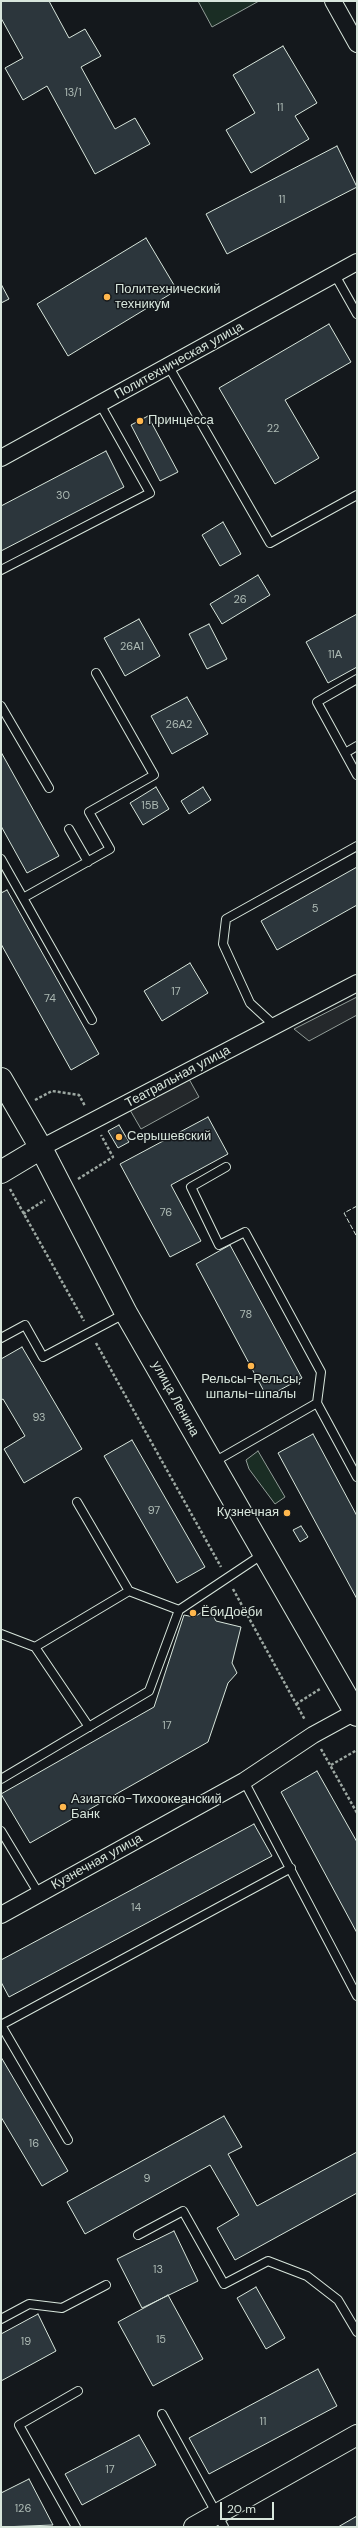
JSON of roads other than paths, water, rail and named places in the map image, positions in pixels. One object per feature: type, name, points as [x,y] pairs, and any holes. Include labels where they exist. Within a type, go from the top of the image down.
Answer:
[{"type":"main road","name":"улица Ленина","points":[[1,1079],[41,1148],[126,1313],[211,1464],[356,1713]]},
{"type":"main road","name":"Театральная улица","points":[[5,1180],[41,1148]]},
{"type":"street","points":[[333,1],[357,44]]},
{"type":"street","name":"Политехническая улица","points":[[1,458],[169,367],[357,262]]},
{"type":"street","name":"Театральная улица","points":[[41,1148],[357,983]]},
{"type":"street","name":"Кузнечная улица","points":[[1,1915],[244,1782],[313,1735],[356,1713]]},
{"type":"street","points":[[194,2527],[221,2521],[357,2435]]},
{"type":"lane","points":[[335,275],[357,314]]},
{"type":"lane","points":[[169,367],[270,544],[357,495]]},
{"type":"lane","points":[[1,570],[150,493],[100,404]]},
{"type":"lane","points":[[23,898],[110,849],[89,812],[154,775],[96,673]]},
{"type":"lane","points":[[357,680],[317,702],[357,775]]},
{"type":"lane","points":[[1,706],[49,788]]},
{"type":"lane","points":[[345,753],[357,746]]},
{"type":"lane","points":[[69,829],[88,862]]},
{"type":"lane","points":[[275,1026],[250,1003],[238,977],[223,944],[226,919],[357,846]]},
{"type":"lane","points":[[2,863],[92,1020]]},
{"type":"lane","points":[[226,1167],[190,1187],[220,1245],[245,1232],[320,1372],[317,1403],[357,1477]]},
{"type":"lane","points":[[1,1338],[25,1325],[43,1357],[126,1313]]},
{"type":"lane","points":[[211,1464],[317,1403]]},
{"type":"lane","points":[[78,1502],[129,1591],[179,1610]]},
{"type":"lane","points":[[1,1779],[149,1691],[179,1610],[263,1554]]},
{"type":"lane","points":[[35,1647],[129,1591]]},
{"type":"lane","points":[[1,1634],[35,1647],[89,1726]]},
{"type":"lane","points":[[244,1782],[357,1996]]},
{"type":"lane","points":[[1,1831],[39,1894]]},
{"type":"lane","points":[[68,2140],[1,2025],[290,1868]]},
{"type":"lane","points":[[138,2235],[183,2212],[224,2284],[268,2261],[307,2276],[332,2295],[338,2300],[357,2332]]},
{"type":"lane","points":[[1,2319],[29,2304],[62,2308],[106,2285]]},
{"type":"lane","points":[[76,2527],[19,2425],[78,2391]]},
{"type":"lane","points":[[162,2414],[221,2521]]},
{"type":"place","name":"Политехнический техникум","points":[[107,297]]},
{"type":"place","name":"Принцесса","points":[[140,421]]},
{"type":"place","name":"Серышевский","points":[[119,1137]]},
{"type":"place","name":"Рельсы-Рельсы, шпалы-шпалы","points":[[251,1366]]},
{"type":"place","name":"Кузнечная","points":[[287,1513]]},
{"type":"place","name":"ЁбиДоёби","points":[[193,1613]]},
{"type":"place","name":"Азиатско-Тихоокеанский Банк","points":[[63,1807]]}]
